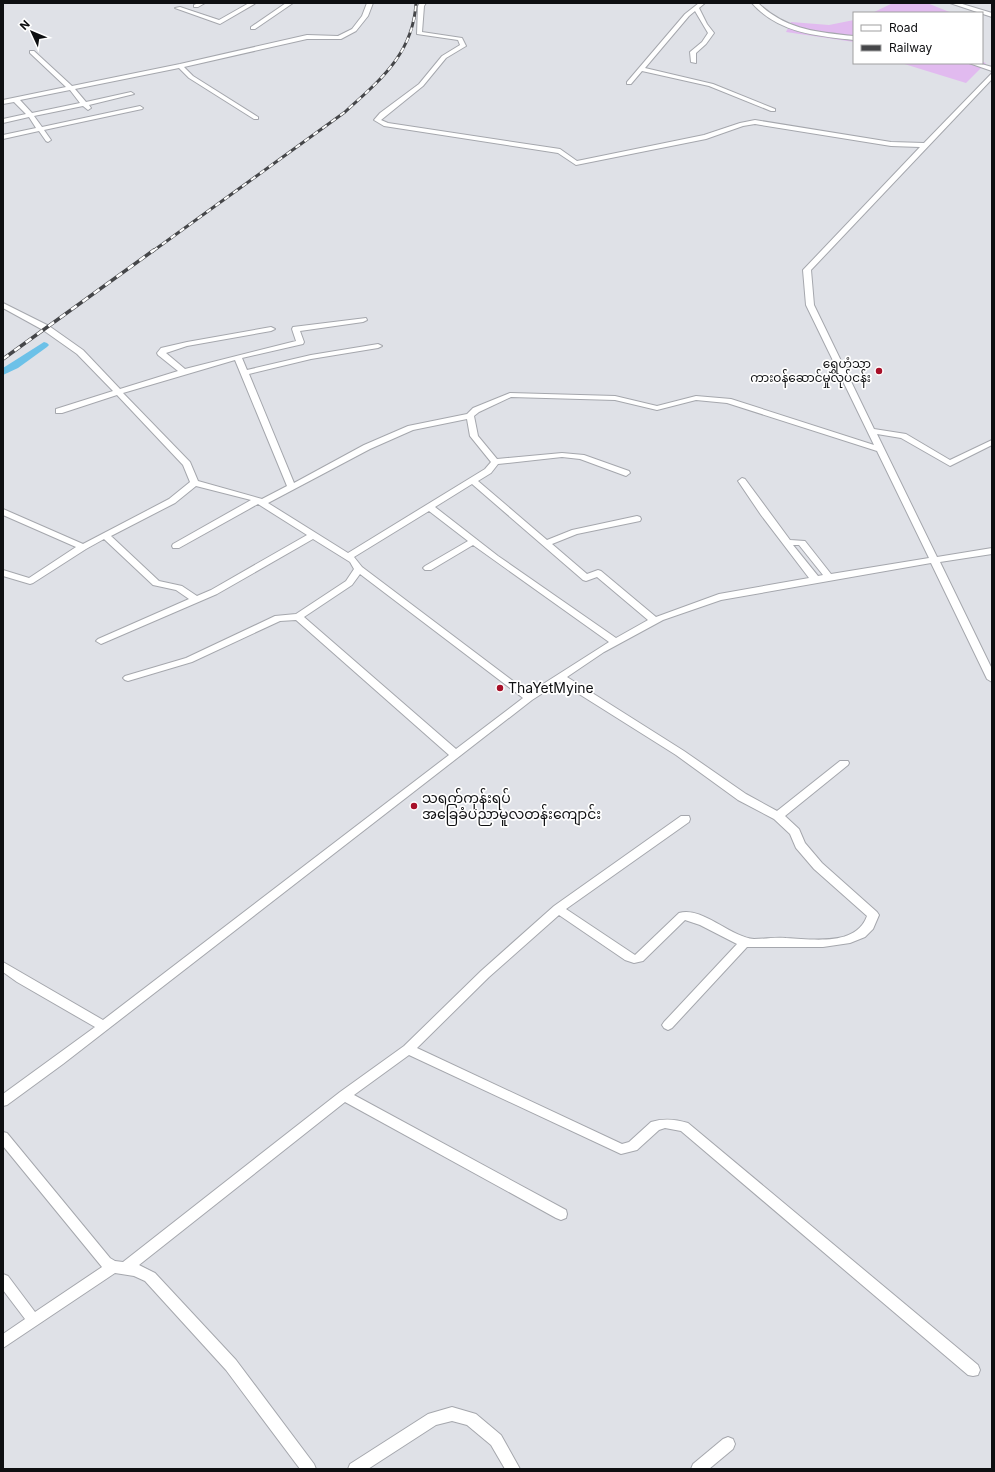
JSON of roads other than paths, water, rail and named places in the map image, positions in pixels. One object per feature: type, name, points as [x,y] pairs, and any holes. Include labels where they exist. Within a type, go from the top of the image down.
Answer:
[{"type":"street","points":[[196,6],[202,3]]},
{"type":"street","points":[[178,8],[220,22],[253,3]]},
{"type":"street","points":[[253,28],[290,3]]},
{"type":"street","points":[[3,102],[180,66],[307,37],[338,38],[354,30],[365,16],[370,3]]},
{"type":"street","points":[[423,3],[421,6],[419,33],[460,39],[463,46],[444,57],[421,85],[376,120],[386,125],[560,151],[576,163],[706,137],[742,124],[755,122],[891,144],[925,145]]},
{"type":"street","points":[[754,3],[776,22],[811,34],[853,38]]},
{"type":"street","points":[[952,3],[982,12]]},
{"type":"street","points":[[629,83],[697,5],[704,24],[711,33],[704,43],[693,52],[694,62]]},
{"type":"street","points":[[32,52],[71,88],[94,117]]},
{"type":"street","points":[[975,64],[992,69]]},
{"type":"street","points":[[180,66],[191,77],[256,118]]},
{"type":"street","points":[[641,69],[711,85],[773,110]]},
{"type":"street","points":[[992,75],[807,270],[810,305],[992,679]]},
{"type":"street","points":[[3,121],[130,94]]},
{"type":"street","points":[[16,100],[30,115],[48,140]]},
{"type":"street","points":[[3,137],[140,108]]},
{"type":"street","points":[[3,304],[46,328],[80,352],[187,464],[194,483]]},
{"type":"street","points":[[59,411],[184,372],[300,342],[296,329],[363,320]]},
{"type":"street","points":[[184,372],[161,353],[164,350],[186,344],[271,329]]},
{"type":"street","points":[[244,373],[296,359],[343,350],[378,346]]},
{"type":"street","points":[[238,357],[291,487]]},
{"type":"street","points":[[176,546],[367,447],[411,428],[470,416],[476,410],[510,395],[615,398],[657,408],[696,398],[728,401],[881,450]]},
{"type":"street","points":[[470,416],[474,436],[495,462]]},
{"type":"street","points":[[872,431],[903,436],[950,463],[992,442]]},
{"type":"street","points":[[347,556],[488,471],[495,462],[562,455],[581,457],[626,473]]},
{"type":"street","points":[[472,480],[586,578],[598,572],[655,621]]},
{"type":"street","points":[[742,481],[815,579]]},
{"type":"street","points":[[194,483],[260,502],[347,556],[353,560],[359,569],[529,698]]},
{"type":"street","points":[[3,573],[30,581],[84,547],[172,501],[194,483]]},
{"type":"street","points":[[429,507],[474,541],[616,642]]},
{"type":"street","points":[[3,512],[84,547]]},
{"type":"street","points":[[546,543],[575,532],[636,519]]},
{"type":"street","points":[[101,641],[214,592],[313,535]]},
{"type":"street","points":[[106,536],[156,583],[178,588],[196,600]]},
{"type":"street","points":[[428,568],[474,541]]},
{"type":"street","points":[[788,543],[802,543],[829,577]]},
{"type":"street","points":[[3,1101],[103,1026],[529,698],[601,650],[655,621],[720,597],[815,579],[992,551]]},
{"type":"street","points":[[128,678],[189,660],[278,618],[298,617],[349,583],[359,569]]},
{"type":"street","points":[[298,617],[456,754]]},
{"type":"street","points":[[558,909],[634,959],[639,958],[683,916],[688,915],[725,934],[745,942],[833,943],[855,938],[866,930],[872,923],[873,915],[818,866],[800,845],[795,832],[778,816],[742,797],[680,753],[561,678]]},
{"type":"street","points":[[778,816],[844,763]]},
{"type":"street","points":[[3,1342],[119,1268],[408,1049],[485,974],[558,909],[685,819]]},
{"type":"street","points":[[668,1025],[745,942]]},
{"type":"street","points":[[3,966],[21,979],[103,1026]]},
{"type":"street","points":[[408,1049],[621,1149],[633,1146],[654,1126],[665,1123],[684,1127],[973,1370]]},
{"type":"street","points":[[344,1096],[561,1214]]},
{"type":"street","points":[[3,1137],[105,1262],[119,1268],[136,1270],[150,1277],[231,1365],[309,1469]]},
{"type":"street","points":[[3,1280],[34,1321]]},
{"type":"street","points":[[355,1469],[402,1437],[432,1419],[452,1414],[471,1419],[496,1440],[512,1469]]},
{"type":"street","points":[[698,1469],[728,1444]]},
{"type":"waterway","points":[[3,372],[15,366],[44,345]]},
{"type":"railway","points":[[153,251],[345,112],[370,89],[392,65],[409,37],[414,21],[416,3]]},
{"type":"railway","points":[[3,359],[154,250]]},
{"type":"place","name":"ရွှေဟံသာ ကားဝန်ဆောင်မှုလုပ်ငန်း","points":[[879,371]]},
{"type":"place","name":"ThaYetMyine","points":[[500,688]]},
{"type":"place","name":"သရက်ကုန်းရပ် အခြေခံပညာမူလတန်းကျောင်း","points":[[414,806]]}]
